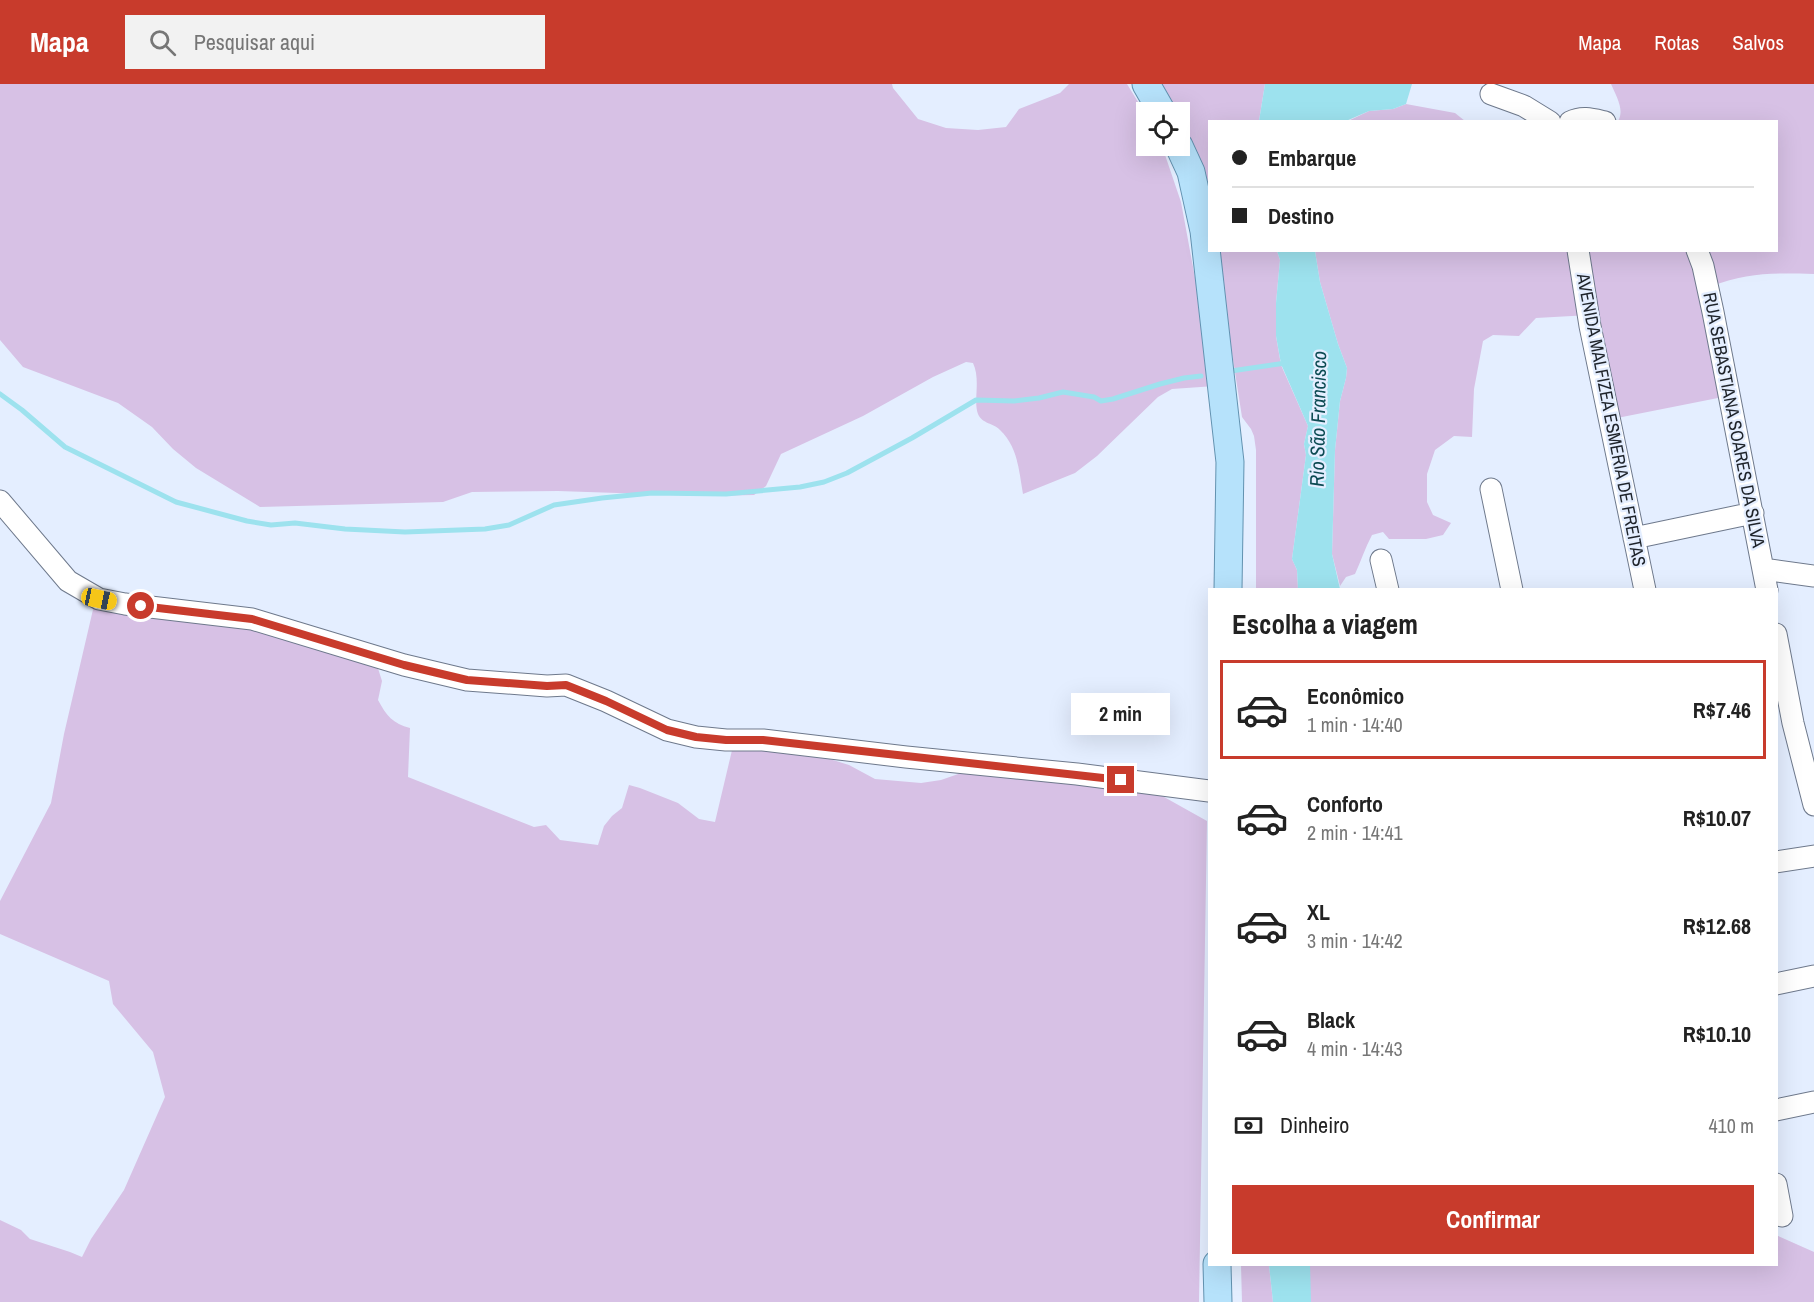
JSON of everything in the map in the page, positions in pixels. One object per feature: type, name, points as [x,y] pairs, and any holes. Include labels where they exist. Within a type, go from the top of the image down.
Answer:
[{"type":"main road","points":[[1146,84],[1156,102]]},
{"type":"main road","points":[[1184,156],[1191,172],[1204,231],[1230,462],[1228,588]]},
{"type":"main road","points":[[1217,1266],[1218,1302]]},
{"type":"street","points":[[1491,94],[1524,106],[1547,120]]},
{"type":"street","points":[[1574,120],[1587,118],[1596,120]]},
{"type":"street","name":"AVENIDA MALFIZEA ESMERIA DE FREITAS","points":[[1578,252],[1590,326],[1645,588]]},
{"type":"street","name":"RUA SEBASTIANA SOARES DA SILVA","points":[[1698,252],[1713,312],[1765,579]]},
{"type":"street","points":[[1491,489],[1512,588]]},
{"type":"street","points":[[0,501],[68,581],[99,599],[252,619],[404,665],[467,680],[547,686],[566,685],[667,730],[696,737],[763,740],[1077,774],[1208,791]]},
{"type":"street","points":[[1634,538],[1753,513]]},
{"type":"street","points":[[1381,560],[1388,588]]},
{"type":"street","points":[[1765,579],[1814,576]]},
{"type":"street","points":[[1778,657],[1785,725],[1814,805]]},
{"type":"street","points":[[1778,862],[1814,856]]},
{"type":"street","points":[[1778,984],[1814,976]]},
{"type":"street","points":[[1778,1110],[1814,1102]]},
{"type":"street","points":[[1778,1195],[1782,1216]]},
{"type":"shaded area","points":[[0,84],[892,84],[918,119],[946,128],[978,130],[1006,127],[1019,109],[1060,93],[1069,84],[1127,84],[1138,102],[1136,102],[1136,156],[1165,156],[1181,202],[1215,386],[1172,389],[1158,397],[1097,456],[1075,473],[1023,494],[1017,460],[1011,444],[1000,430],[982,420],[978,414],[975,370],[973,363],[966,362],[933,377],[863,416],[781,454],[766,486],[754,495],[707,496],[558,491],[472,492],[443,502],[260,507],[196,468],[152,427],[118,403],[23,367],[0,340]]},
{"type":"shaded area","points":[[1152,84],[1265,84],[1259,120],[1208,120],[1208,215],[1190,152],[1190,102],[1164,102]]},
{"type":"shaded area","points":[[1611,84],[1814,84],[1814,274],[1761,275],[1709,287],[1728,396],[1607,420],[1590,315],[1536,318],[1519,336],[1493,335],[1483,341],[1474,389],[1472,437],[1454,436],[1435,450],[1427,474],[1427,502],[1433,515],[1451,523],[1443,535],[1426,539],[1389,539],[1383,532],[1372,535],[1355,574],[1346,577],[1340,586],[1332,554],[1335,450],[1340,401],[1347,368],[1320,282],[1315,252],[1778,252],[1778,120],[1618,120],[1621,112]]},
{"type":"shaded area","points":[[1406,104],[1455,113],[1464,120],[1350,120],[1369,111],[1393,109]]},
{"type":"shaded area","points":[[1216,252],[1277,252],[1280,260],[1276,336],[1281,365],[1308,426],[1304,444],[1306,455],[1292,559],[1297,570],[1298,588],[1256,588],[1256,450],[1254,436],[1242,417]]},
{"type":"shaded area","points":[[95,601],[233,621],[375,659],[382,681],[378,700],[391,718],[410,728],[408,777],[534,827],[546,825],[560,840],[598,845],[604,826],[622,808],[629,785],[678,803],[699,819],[715,822],[733,746],[820,756],[849,765],[875,779],[921,783],[941,780],[964,772],[1148,788],[1207,821],[1199,1302],[0,1302],[0,1220],[21,1230],[30,1239],[82,1257],[91,1239],[124,1190],[165,1097],[153,1052],[113,1004],[109,981],[0,934],[0,901],[51,803],[64,734]]},
{"type":"shaded area","points":[[1778,1236],[1814,1252],[1814,1302],[1292,1302],[1286,1283],[1291,1266],[1778,1266]]},
{"type":"shaded area","points":[[1241,1266],[1269,1266],[1273,1302],[1242,1302]]},
{"type":"water","points":[[1265,84],[1412,84],[1406,104],[1393,109],[1369,111],[1348,120],[1259,120]]},
{"type":"water","points":[[1277,252],[1315,252],[1320,282],[1347,368],[1340,401],[1335,450],[1332,554],[1340,588],[1298,588],[1297,570],[1292,559],[1306,455],[1304,444],[1308,426],[1281,364],[1276,336],[1280,260]]},
{"type":"water","points":[[1269,1266],[1292,1266],[1287,1283],[1292,1302],[1273,1302]]},
{"type":"waterway","points":[[1231,371],[1286,363]]},
{"type":"waterway","points":[[0,394],[65,447],[176,502],[271,525],[295,523],[345,529],[405,532],[485,529],[509,525],[554,505],[602,498],[652,493],[726,494],[800,487],[824,482],[847,473],[976,400],[1014,401],[1063,392],[1094,397],[1101,401],[1160,384],[1201,376]]},
{"type":"waterway","name":"Rio São Francisco","points":[[1295,1266],[1296,1302]]},
{"type":"route","points":[[141,606],[252,619],[404,665],[467,680],[547,686],[566,685],[667,730],[696,737],[763,740],[1121,780]]}]
